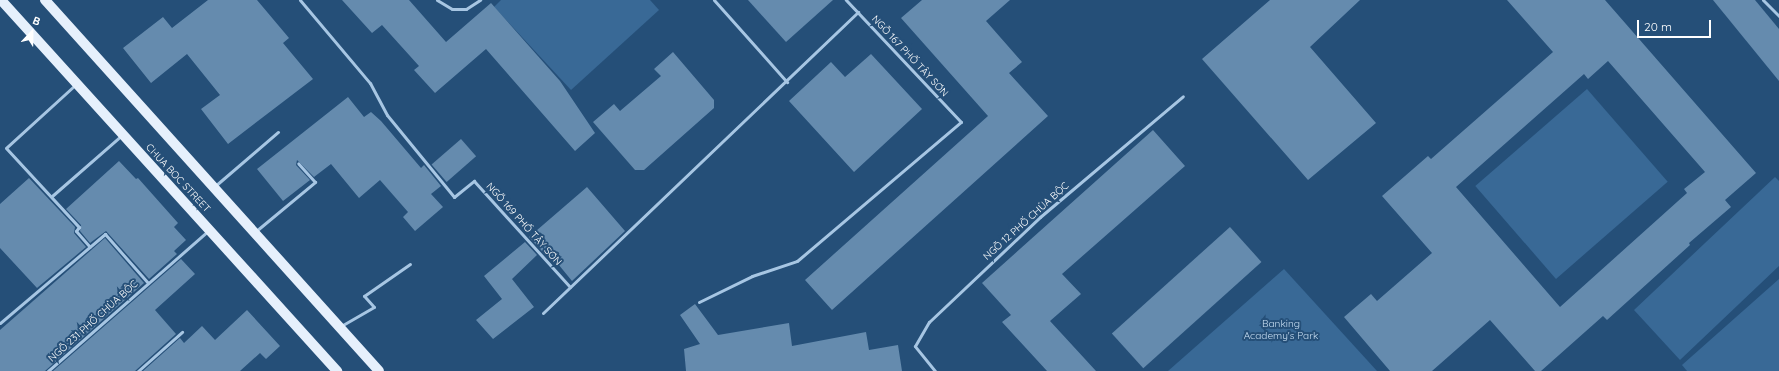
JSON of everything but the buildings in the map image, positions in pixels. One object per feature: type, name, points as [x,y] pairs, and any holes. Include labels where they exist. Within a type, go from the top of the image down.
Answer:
[{"type":"main road","name":"CHUA BOC STREET","points":[[1,0],[337,371]]},
{"type":"main road","name":"CHUA BOC STREET","points":[[45,0],[379,371]]},
{"type":"lane","name":"NGÕ 169 PHỐ TÂY SƠN","points":[[300,0],[370,83],[387,115],[454,197],[474,181],[570,287]]},
{"type":"lane","points":[[438,0],[452,9],[466,9],[480,0]]},
{"type":"lane","points":[[714,0],[787,82]]},
{"type":"lane","name":"NGÕ 167 PHỐ TÂY SƠN","points":[[699,302],[752,276],[797,261],[962,122],[846,0]]},
{"type":"lane","points":[[1763,0],[1779,16]]},
{"type":"lane","points":[[543,313],[787,82],[858,12]]},
{"type":"lane","points":[[77,84],[6,148],[80,227],[76,231],[90,247]]},
{"type":"lane","name":"NGÕ 12 PHỐ CHÙA BỘC","points":[[935,371],[914,346],[929,322],[1040,218],[1183,96]]},
{"type":"lane","points":[[214,188],[278,132]]},
{"type":"lane","points":[[52,196],[122,135]]},
{"type":"lane","points":[[255,232],[315,182],[298,163]]},
{"type":"lane","name":"NGÕ 231 PHỐ CHÙA BỘC","points":[[48,371],[209,230]]},
{"type":"lane","name":"NGÕ 231 PHỐ CHÙA BỘC","points":[[0,323],[105,234],[148,283]]},
{"type":"lane","points":[[340,327],[374,307],[364,296],[410,264]]},
{"type":"lane","points":[[138,371],[182,332]]},
{"type":"green space","points":[[501,0],[650,0],[659,10],[571,90],[494,7]]},
{"type":"green space","points":[[1587,89],[1668,182],[1556,279],[1475,186]]},
{"type":"green space","points":[[1775,177],[1779,181],[1779,266],[1680,360],[1634,310]]},
{"type":"green space","name":"Banking Academy's Park","points":[[1284,269],[1377,371],[1168,371]]},
{"type":"green space","points":[[1779,279],[1779,371],[1687,371],[1682,365]]}]
